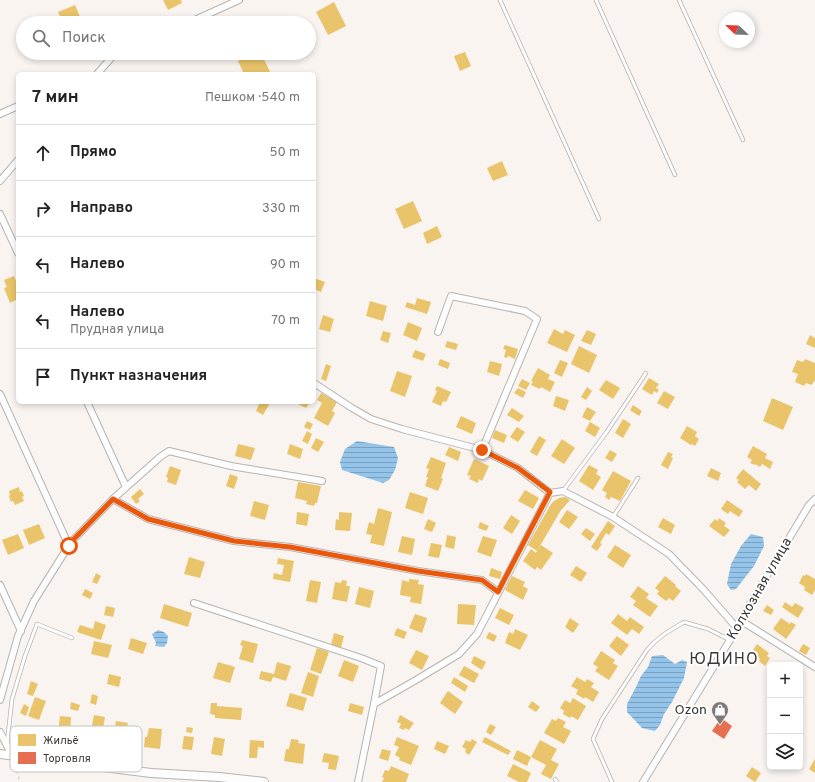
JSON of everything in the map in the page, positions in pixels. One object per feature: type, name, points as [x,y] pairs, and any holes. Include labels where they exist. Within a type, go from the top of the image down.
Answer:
[{"type":"street","points":[[204,16],[239,0]]},
{"type":"street","points":[[99,72],[109,60]]},
{"type":"street","points":[[0,114],[16,107]]},
{"type":"street","points":[[0,182],[16,162]]},
{"type":"street","points":[[0,214],[16,249]]},
{"type":"street","points":[[438,332],[451,296],[525,311],[537,319],[482,450]]},
{"type":"street","points":[[316,384],[371,419],[402,429],[482,450],[518,468],[550,492],[563,491],[613,517],[668,554],[704,590],[736,627]]},
{"type":"street","points":[[0,394],[69,546]]},
{"type":"street","points":[[88,404],[126,487]]},
{"type":"street","points":[[0,700],[20,631],[34,601],[71,542],[113,499],[160,457],[169,451],[231,466],[322,481]]},
{"type":"street","points":[[374,704],[459,654],[477,634],[550,492]]},
{"type":"street","points":[[113,499],[148,519],[234,541],[290,547],[418,571],[482,580],[498,592]]},
{"type":"street","name":"Колхозная улица","points":[[642,782],[815,499]]},
{"type":"street","points":[[0,586],[20,631]]},
{"type":"street","points":[[194,603],[381,666],[358,782]]},
{"type":"street","points":[[740,620],[815,667]]},
{"type":"street","points":[[0,732],[10,752]]},
{"type":"street","points":[[0,754],[10,756]]},
{"type":"street","points":[[142,772],[219,776],[264,782]]},
{"type":"lane","points":[[500,0],[598,219]]},
{"type":"lane","points":[[596,0],[675,175]]},
{"type":"lane","points":[[679,0],[743,140]]},
{"type":"lane","points":[[563,491],[606,433],[646,373]]},
{"type":"lane","points":[[613,517],[638,478]]},
{"type":"lane","points":[[612,782],[593,739],[602,720],[654,641],[684,622],[708,629],[730,640]]},
{"type":"lane","points":[[7,746],[12,699],[25,656],[37,624],[72,638]]},
{"type":"path","points":[[17,772],[20,782]]},
{"type":"water","points":[[357,441],[394,447],[398,458],[395,470],[389,480],[383,483],[342,470],[340,462],[345,449]]},
{"type":"water","points":[[751,534],[763,537],[764,546],[754,566],[736,589],[731,590],[727,584],[731,564],[741,546]]},
{"type":"water","points":[[158,630],[164,632],[168,636],[167,643],[164,647],[155,646],[156,643],[152,634]]},
{"type":"water","points":[[663,655],[675,664],[682,660],[687,662],[684,678],[664,714],[660,725],[655,731],[642,728],[627,712],[627,704],[641,676],[648,667],[652,656]]},
{"type":"building: Жильё","points":[[163,0],[181,0],[182,3],[168,10]]},
{"type":"building: Жильё","points":[[334,2],[346,26],[328,35],[316,12]]},
{"type":"building: Жильё","points":[[75,5],[80,16],[60,16],[58,12]]},
{"type":"building: Жильё","points":[[465,52],[471,66],[460,71],[454,56]]},
{"type":"building: Жильё","points":[[264,60],[270,72],[243,72],[238,61]]},
{"type":"building: Жильё","points":[[502,161],[508,175],[493,181],[487,168]]},
{"type":"building: Жильё","points":[[413,201],[422,221],[404,229],[395,209]]},
{"type":"building: Жильё","points":[[437,226],[442,237],[427,244],[423,233]]},
{"type":"building: Жильё","points":[[14,276],[16,281],[16,300],[10,303],[4,288],[7,287],[4,280]]},
{"type":"building: Жильё","points":[[316,279],[325,282],[321,292],[316,290]]},
{"type":"building: Жильё","points":[[417,298],[431,302],[427,314],[405,307],[407,302],[415,305]]},
{"type":"building: Жильё","points":[[370,301],[387,306],[383,321],[366,316]]},
{"type":"building: Жильё","points":[[323,315],[334,319],[330,332],[319,329]]},
{"type":"building: Жильё","points":[[408,322],[422,328],[417,341],[403,335]]},
{"type":"building: Жильё","points":[[554,329],[563,334],[565,330],[575,335],[567,352],[547,343]]},
{"type":"building: Жильё","points":[[587,330],[596,334],[591,345],[581,341]]},
{"type":"building: Жильё","points":[[383,331],[391,333],[388,343],[380,340]]},
{"type":"building: Жильё","points":[[810,335],[815,338],[815,348],[806,344]]},
{"type":"building: Жильё","points":[[447,341],[458,344],[456,350],[445,347]]},
{"type":"building: Жильё","points":[[505,345],[518,349],[515,359],[508,356],[507,358],[504,357],[506,350],[503,349]]},
{"type":"building: Жильё","points":[[579,346],[597,355],[589,373],[571,364]]},
{"type":"building: Жильё","points":[[415,350],[426,354],[423,361],[412,357]]},
{"type":"building: Жильё","points":[[440,359],[450,363],[448,369],[438,365]]},
{"type":"building: Жильё","points":[[805,359],[815,363],[815,382],[814,381],[812,385],[806,383],[804,386],[795,382],[798,374],[792,372],[797,360],[803,362]]},
{"type":"building: Жильё","points":[[560,360],[568,363],[562,377],[554,373]]},
{"type":"building: Жильё","points":[[490,361],[502,364],[499,376],[487,372]]},
{"type":"building: Жильё","points":[[326,364],[331,366],[326,381],[321,379]]},
{"type":"building: Жильё","points":[[538,368],[550,375],[548,379],[555,382],[550,392],[541,387],[540,389],[531,385],[533,382],[531,381]]},
{"type":"building: Жильё","points":[[397,371],[412,376],[405,397],[390,391]]},
{"type":"building: Жильё","points":[[649,378],[659,384],[656,388],[659,390],[657,393],[654,391],[652,395],[642,389]]},
{"type":"building: Жильё","points":[[522,379],[530,383],[526,390],[518,386]]},
{"type":"building: Жильё","points":[[606,380],[620,388],[613,399],[599,390]]},
{"type":"building: Жильё","points":[[437,386],[451,392],[446,402],[443,401],[441,406],[432,402],[437,391],[435,390]]},
{"type":"building: Жильё","points":[[587,387],[592,391],[586,400],[581,397]]},
{"type":"building: Жильё","points":[[518,388],[526,392],[523,398],[514,393]]},
{"type":"building: Жильё","points":[[664,391],[675,397],[668,409],[657,403]]},
{"type":"building: Жильё","points":[[321,393],[337,402],[332,411],[335,413],[328,426],[314,418],[322,403],[317,400]]},
{"type":"building: Жильё","points":[[556,396],[569,400],[565,411],[553,406]]},
{"type":"building: Жильё","points":[[772,398],[793,407],[783,430],[763,421]]},
{"type":"building: Жильё","points":[[259,404],[269,404],[263,415],[256,411]]},
{"type":"building: Жильё","points":[[298,404],[309,404],[306,408]]},
{"type":"building: Жильё","points":[[633,405],[642,411],[639,416],[630,410]]},
{"type":"building: Жильё","points":[[587,407],[596,412],[590,421],[582,417]]},
{"type":"building: Жильё","points":[[512,408],[524,416],[519,422],[507,415]]},
{"type":"building: Жильё","points":[[461,416],[476,423],[472,434],[456,427]]},
{"type":"building: Жильё","points":[[623,419],[631,424],[623,438],[615,433]]},
{"type":"building: Жильё","points":[[307,421],[313,424],[310,430],[304,427]]},
{"type":"building: Жильё","points":[[590,422],[600,428],[595,437],[585,431]]},
{"type":"building: Жильё","points":[[687,426],[697,432],[695,436],[699,439],[695,446],[680,438]]},
{"type":"building: Жильё","points":[[517,427],[525,432],[518,442],[510,437]]},
{"type":"building: Жильё","points":[[495,430],[507,435],[504,443],[492,438]]},
{"type":"building: Жильё","points":[[307,431],[312,434],[308,444],[302,441]]},
{"type":"building: Жильё","points":[[539,436],[546,440],[537,456],[530,452]]},
{"type":"building: Жильё","points":[[316,438],[324,442],[318,452],[311,448]]},
{"type":"building: Жильё","points":[[562,439],[575,448],[564,464],[551,456]]},
{"type":"building: Жильё","points":[[238,444],[255,448],[251,460],[235,456]]},
{"type":"building: Жильё","points":[[290,444],[303,449],[300,459],[287,454]]},
{"type":"building: Жильё","points":[[753,446],[767,454],[765,458],[773,462],[770,469],[762,464],[760,467],[750,463],[752,460],[747,457]]},
{"type":"building: Жильё","points":[[449,447],[461,452],[458,461],[445,455]]},
{"type":"building: Жильё","points":[[610,450],[617,454],[612,462],[605,458]]},
{"type":"building: Жильё","points":[[668,452],[673,454],[671,457],[673,458],[668,469],[661,465]]},
{"type":"building: Жильё","points":[[431,457],[446,463],[441,478],[443,479],[438,491],[425,486],[429,469],[426,468]]},
{"type":"building: Жильё","points":[[474,459],[489,466],[482,481],[479,479],[478,483],[469,479],[471,476],[467,475]]},
{"type":"building: Жильё","points":[[589,465],[598,470],[596,474],[601,477],[593,490],[579,481]]},
{"type":"building: Жильё","points":[[170,466],[181,470],[176,485],[167,482],[168,478],[166,477]]},
{"type":"building: Жильё","points":[[711,468],[721,473],[718,481],[707,476]]},
{"type":"building: Жильё","points":[[743,469],[761,484],[756,491],[749,485],[745,489],[737,482],[739,480],[736,478]]},
{"type":"building: Жильё","points":[[613,471],[631,481],[620,501],[611,497],[609,500],[605,497],[607,493],[602,490]]},
{"type":"building: Жильё","points":[[230,474],[238,477],[234,489],[226,486]]},
{"type":"building: Жильё","points":[[298,482],[321,486],[317,503],[315,503],[314,506],[306,504],[307,501],[295,498]]},
{"type":"building: Жильё","points":[[19,487],[20,492],[22,491],[24,496],[22,497],[24,501],[15,505],[13,501],[11,502],[9,491]]},
{"type":"building: Жильё","points":[[140,489],[144,494],[138,499],[140,501],[136,504],[131,497]]},
{"type":"building: Жильё","points":[[525,490],[539,498],[533,509],[518,501]]},
{"type":"building: Жильё","points":[[410,492],[428,498],[423,514],[405,508]]},
{"type":"building: Жильё","points":[[565,497],[570,500],[561,510],[537,551],[528,545],[551,504],[559,498]]},
{"type":"building: Жильё","points":[[727,500],[743,511],[739,517],[730,511],[728,514],[721,509]]},
{"type":"building: Жильё","points":[[254,501],[269,505],[265,520],[250,516]]},
{"type":"building: Жильё","points":[[378,508],[392,512],[384,546],[370,543],[372,535],[366,534],[369,522],[374,524]]},
{"type":"building: Жильё","points":[[567,510],[578,517],[569,529],[559,522]]},
{"type":"building: Жильё","points":[[297,512],[309,514],[307,526],[296,524]]},
{"type":"building: Жильё","points":[[339,512],[352,513],[350,531],[335,530],[336,519],[339,520]]},
{"type":"building: Жильё","points":[[511,515],[520,521],[512,534],[503,528]]},
{"type":"building: Жильё","points":[[663,518],[675,525],[671,534],[658,527]]},
{"type":"building: Жильё","points":[[719,518],[726,523],[724,526],[730,530],[724,537],[709,526],[715,519],[718,521]]},
{"type":"building: Жильё","points":[[428,519],[436,523],[432,532],[424,529]]},
{"type":"building: Жильё","points":[[608,521],[615,526],[609,535],[606,533],[600,543],[602,544],[597,551],[591,547]]},
{"type":"building: Жильё","points":[[480,522],[489,526],[486,531],[478,528]]},
{"type":"building: Жильё","points":[[39,524],[45,538],[29,545],[23,530]]},
{"type":"building: Жильё","points":[[586,528],[595,534],[590,541],[581,534]]},
{"type":"building: Жильё","points":[[18,534],[24,548],[8,555],[2,540]]},
{"type":"building: Жильё","points":[[447,535],[456,537],[454,549],[445,547]]},
{"type":"building: Жильё","points":[[402,536],[415,539],[412,555],[398,552]]},
{"type":"building: Жильё","points":[[483,536],[497,540],[491,557],[477,552]]},
{"type":"building: Жильё","points":[[431,543],[442,545],[439,558],[428,556]]},
{"type":"building: Жильё","points":[[541,545],[553,553],[541,570],[537,567],[535,570],[523,561],[531,549],[536,553]]},
{"type":"building: Жильё","points":[[615,545],[631,555],[623,568],[607,557]]},
{"type":"building: Жильё","points":[[189,557],[205,562],[200,578],[184,574]]},
{"type":"building: Жильё","points":[[278,558],[294,561],[290,582],[273,579],[274,573],[282,575],[284,565],[277,564]]},
{"type":"building: Жильё","points":[[576,566],[587,573],[581,582],[570,575]]},
{"type":"building: Жильё","points":[[491,568],[502,572],[500,579],[489,576]]},
{"type":"building: Жильё","points":[[96,573],[101,576],[97,584],[92,582]]},
{"type":"building: Жильё","points":[[806,574],[815,579],[815,590],[812,595],[804,590],[805,587],[799,583],[803,575],[805,576]]},
{"type":"building: Жильё","points":[[512,576],[525,582],[523,586],[528,589],[523,600],[505,590]]},
{"type":"building: Жильё","points":[[665,576],[681,591],[673,601],[669,598],[666,601],[657,594],[659,591],[655,588]]},
{"type":"building: Жильё","points":[[409,579],[419,580],[418,584],[424,585],[421,604],[410,602],[411,597],[400,595],[402,580],[409,582]]},
{"type":"building: Жильё","points":[[310,580],[321,582],[317,603],[306,601]]},
{"type":"building: Жильё","points":[[342,580],[347,581],[346,586],[350,586],[347,602],[332,599],[335,582],[341,583]]},
{"type":"building: Жильё","points":[[638,586],[649,594],[646,598],[658,606],[650,617],[633,605],[636,601],[630,597]]},
{"type":"building: Жильё","points":[[359,587],[374,591],[370,608],[355,604]]},
{"type":"building: Жильё","points":[[85,589],[93,593],[90,599],[82,595]]},
{"type":"building: Жильё","points":[[785,602],[792,607],[795,603],[804,608],[798,618],[782,607]]},
{"type":"building: Жильё","points":[[164,604],[192,613],[188,627],[160,618]]},
{"type":"building: Жильё","points":[[458,604],[476,605],[474,625],[457,624]]},
{"type":"building: Жильё","points":[[767,605],[774,610],[771,615],[763,611]]},
{"type":"building: Жильё","points":[[106,606],[115,608],[113,617],[104,615]]},
{"type":"building: Жильё","points":[[500,608],[514,615],[509,625],[495,618]]},
{"type":"building: Жильё","points":[[415,614],[427,618],[422,633],[409,628]]},
{"type":"building: Жильё","points":[[618,614],[627,621],[630,617],[644,627],[639,634],[632,629],[627,635],[611,623]]},
{"type":"building: Жильё","points":[[570,618],[579,624],[573,633],[565,627]]},
{"type":"building: Жильё","points":[[781,618],[790,624],[791,622],[796,625],[786,639],[773,629]]},
{"type":"building: Жильё","points":[[95,621],[106,625],[101,640],[77,632],[80,625],[93,629]]},
{"type":"building: Жильё","points":[[397,628],[407,632],[404,639],[394,635]]},
{"type":"building: Жильё","points":[[515,629],[528,635],[520,650],[505,643],[509,632],[513,634]]},
{"type":"building: Жильё","points":[[489,632],[497,636],[494,642],[486,638]]},
{"type":"building: Жильё","points":[[334,633],[344,636],[341,648],[331,645]]},
{"type":"building: Жильё","points":[[617,636],[629,645],[621,656],[609,646]]},
{"type":"building: Жильё","points":[[131,638],[147,643],[143,654],[128,649]]},
{"type":"building: Жильё","points":[[242,640],[258,644],[253,663],[239,659],[243,646],[240,645]]},
{"type":"building: Жильё","points":[[94,641],[112,645],[108,658],[91,654]]},
{"type":"building: Жильё","points":[[757,644],[769,653],[767,656],[770,658],[765,666],[759,661],[760,659],[751,653]]},
{"type":"building: Жильё","points":[[803,644],[810,648],[806,655],[799,651]]},
{"type":"building: Жильё","points":[[317,648],[329,652],[321,674],[310,670]]},
{"type":"building: Жильё","points":[[416,650],[429,656],[422,670],[409,663]]},
{"type":"building: Жильё","points":[[601,651],[615,660],[613,663],[618,666],[609,680],[595,671],[598,667],[593,664]]},
{"type":"building: Жильё","points":[[474,656],[486,662],[482,670],[471,663]]},
{"type":"building: Жильё","points":[[344,660],[359,666],[353,682],[338,676]]},
{"type":"building: Жильё","points":[[218,662],[235,667],[230,683],[213,678]]},
{"type":"building: Жильё","points":[[277,662],[291,666],[286,681],[273,677],[271,682],[259,679],[261,671],[274,674]]},
{"type":"building: Жильё","points":[[464,666],[479,674],[474,683],[459,675]]},
{"type":"building: Жильё","points":[[308,672],[319,676],[313,697],[301,693]]},
{"type":"building: Жильё","points":[[109,674],[121,677],[119,687],[107,684]]},
{"type":"building: Жильё","points":[[454,677],[468,686],[465,692],[451,683]]},
{"type":"building: Жильё","points":[[577,677],[585,682],[587,679],[594,683],[591,687],[599,692],[593,702],[576,694],[578,690],[571,686]]},
{"type":"building: Жильё","points":[[31,681],[38,684],[33,696],[27,694]]},
{"type":"building: Жильё","points":[[448,691],[463,702],[455,714],[440,703]]},
{"type":"building: Жильё","points":[[290,693],[307,698],[303,711],[286,706]]},
{"type":"building: Жильё","points":[[92,694],[98,696],[96,705],[90,703]]},
{"type":"building: Жильё","points":[[35,697],[46,701],[39,720],[28,716]]},
{"type":"building: Жильё","points":[[573,698],[586,706],[578,720],[563,714],[564,711],[560,708],[565,700],[570,703]]},
{"type":"building: Жильё","points":[[532,701],[540,707],[536,712],[528,707]]},
{"type":"building: Жильё","points":[[71,702],[80,705],[78,711],[70,709]]},
{"type":"building: Жильё","points":[[211,703],[217,703],[217,706],[242,708],[241,720],[215,718],[215,715],[210,714]]},
{"type":"building: Жильё","points":[[350,703],[364,707],[362,715],[348,711]]},
{"type":"building: Жильё","points":[[24,704],[29,707],[26,716],[20,713]]},
{"type":"building: Жильё","points":[[94,715],[105,717],[103,726],[92,726]]},
{"type":"building: Жильё","points":[[400,715],[414,723],[409,730],[399,728],[401,724],[397,722]]},
{"type":"building: Жильё","points":[[60,716],[71,717],[70,726],[59,726]]},
{"type":"building: Жильё","points":[[558,718],[566,722],[563,727],[571,731],[564,744],[544,733],[552,719],[556,721]]},
{"type":"building: Жильё","points":[[116,721],[128,723],[127,726],[115,726]]},
{"type":"building: Жильё","points":[[490,724],[496,727],[491,735],[486,732]]},
{"type":"building: Жильё","points":[[187,727],[193,728],[192,733],[186,732]]},
{"type":"building: Жильё","points":[[149,728],[162,729],[160,749],[144,747],[145,737],[147,737]]},
{"type":"building: Жильё","points":[[184,736],[194,737],[192,750],[182,749]]},
{"type":"building: Жильё","points":[[214,737],[225,739],[222,756],[211,754]]},
{"type":"building: Жильё","points":[[397,737],[419,746],[411,765],[399,760],[400,758],[395,755],[399,747],[394,745]]},
{"type":"building: Жильё","points":[[485,737],[511,751],[508,755],[482,742]]},
{"type":"building: Жильё","points":[[291,739],[299,740],[298,743],[305,744],[303,764],[284,761],[286,749],[289,749]]},
{"type":"building: Жильё","points":[[472,739],[477,742],[469,755],[465,752],[466,749],[462,747],[466,740],[470,742]]},
{"type":"building: Жильё","points":[[250,740],[264,741],[264,748],[258,747],[257,758],[249,758]]},
{"type":"building: Жильё","points":[[540,740],[557,749],[551,760],[559,764],[551,779],[541,774],[546,765],[531,757]]},
{"type":"building: Жильё","points":[[437,741],[449,746],[445,754],[434,749]]},
{"type":"building: Жильё","points":[[382,749],[391,751],[388,761],[379,758]]},
{"type":"building: Жильё","points":[[517,750],[531,757],[527,766],[513,759]]},
{"type":"building: Жильё","points":[[324,753],[339,756],[336,770],[328,769],[329,763],[322,762]]},
{"type":"building: Жильё","points":[[815,759],[815,773],[809,769]]},
{"type":"building: Жильё","points":[[513,764],[531,773],[527,782],[519,782],[507,776]]},
{"type":"building: Жильё","points":[[391,766],[409,774],[406,782],[382,782],[384,778],[382,777],[385,770],[389,771]]},
{"type":"building: Жильё","points":[[752,767],[761,773],[755,782],[746,776]]},
{"type":"building: Торговля","points":[[721,718],[732,726],[724,739],[712,731]]},
{"type":"place","name":"Ozon","points":[[720,725]]},
{"type":"district","name":"ЮДИНО","points":[[724,660]]},
{"type":"route","points":[[69,546],[71,542],[113,499],[148,519],[234,541],[290,547],[418,571],[482,580],[498,592],[550,492],[518,468],[482,450]]}]
